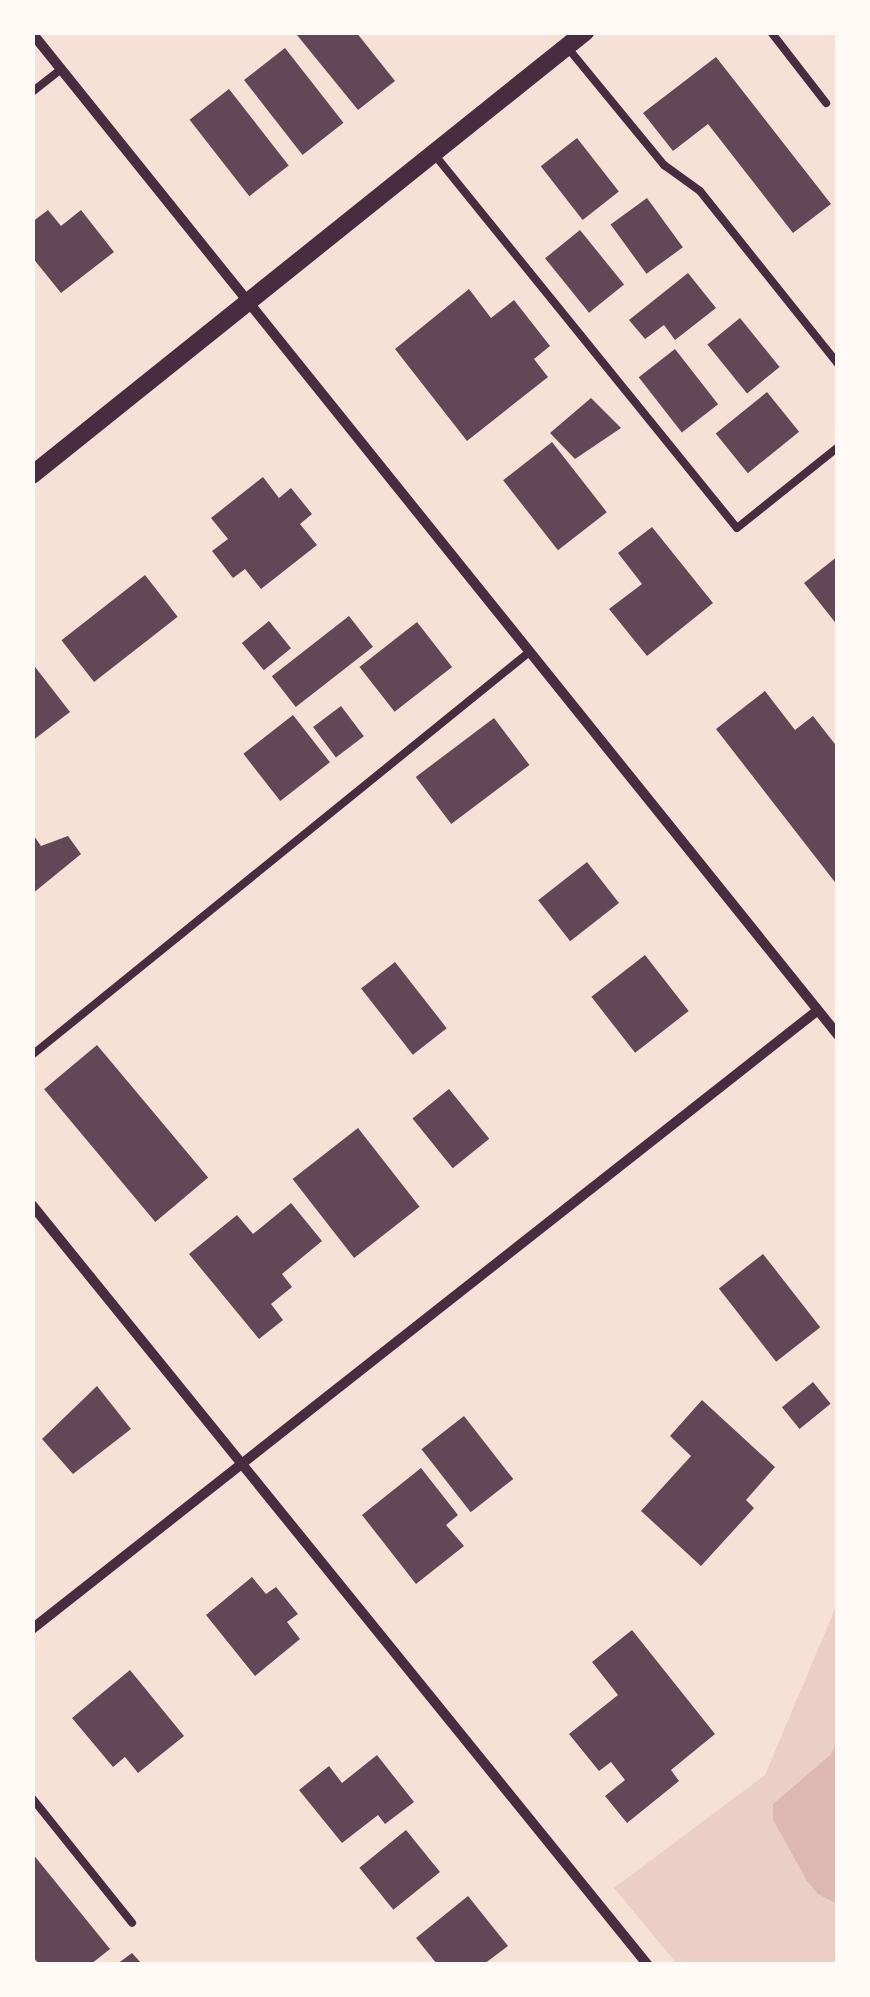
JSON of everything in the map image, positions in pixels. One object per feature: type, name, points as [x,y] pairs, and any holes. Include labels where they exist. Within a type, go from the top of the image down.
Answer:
[{"type":"street","points":[[32,475],[585,32]]},
{"type":"street","points":[[32,33],[838,1035]]},
{"type":"street","points":[[32,1629],[818,1010]]},
{"type":"street","points":[[32,1206],[647,1964]]},
{"type":"lane","points":[[771,32],[826,103]]},
{"type":"lane","points":[[567,47],[664,164],[700,192],[838,364]]},
{"type":"lane","points":[[32,92],[61,69]]},
{"type":"lane","points":[[434,154],[737,528],[838,446]]},
{"type":"lane","points":[[32,1055],[528,653]]},
{"type":"lane","points":[[32,1798],[132,1923]]},
{"type":"shaded area","points":[[837,1604],[837,1741],[831,1754],[773,1804],[773,1820],[807,1881],[818,1894],[837,1904],[837,1964],[677,1964],[614,1888],[765,1775]]},
{"type":"shaded area","points":[[837,1741],[837,1904],[818,1894],[807,1881],[773,1820],[773,1804],[831,1754]]},
{"type":"building","points":[[356,32],[395,81],[358,110],[297,35]]},
{"type":"building","points":[[285,48],[343,123],[303,155],[244,80]]},
{"type":"building","points":[[716,57],[831,204],[793,233],[708,124],[673,151],[643,113]]},
{"type":"building","points":[[229,89],[289,165],[249,196],[190,120]]},
{"type":"building","points":[[577,138],[619,192],[583,220],[541,166]]},
{"type":"building","points":[[647,198],[683,247],[646,274],[611,224]]},
{"type":"building","points":[[48,210],[61,226],[81,210],[114,252],[61,293],[32,257],[32,222]]},
{"type":"building","points":[[580,230],[624,284],[589,313],[545,258]]},
{"type":"building","points":[[688,273],[716,308],[675,340],[664,325],[645,339],[629,320]]},
{"type":"building","points":[[469,289],[491,318],[514,300],[550,346],[534,359],[548,377],[467,441],[395,349]]},
{"type":"building","points":[[740,318],[780,367],[747,393],[707,344]]},
{"type":"building","points":[[675,349],[718,404],[682,432],[639,377]]},
{"type":"building","points":[[767,392],[799,432],[748,473],[716,434]]},
{"type":"building","points":[[591,398],[621,428],[575,459],[550,433]]},
{"type":"building","points":[[552,442],[607,512],[558,550],[503,480]]},
{"type":"building","points":[[263,477],[279,498],[291,488],[312,514],[300,524],[317,545],[261,589],[245,569],[233,578],[212,551],[228,539],[211,518]]},
{"type":"building","points":[[652,527],[713,603],[647,656],[609,609],[642,584],[618,553]]},
{"type":"building","points":[[838,556],[838,626],[804,583]]},
{"type":"building","points":[[145,575],[178,617],[94,682],[61,640]]},
{"type":"building","points":[[349,616],[373,647],[296,707],[272,676]]},
{"type":"building","points":[[269,621],[291,648],[264,670],[242,643]]},
{"type":"building","points":[[417,622],[452,667],[395,712],[359,667]]},
{"type":"building","points":[[32,663],[70,712],[32,741]]},
{"type":"building","points":[[765,691],[795,730],[813,716],[838,748],[838,886],[716,729]]},
{"type":"building","points":[[341,706],[364,736],[336,757],[313,727]]},
{"type":"building","points":[[293,715],[330,762],[280,801],[243,754]]},
{"type":"building","points":[[494,718],[530,765],[451,824],[416,777]]},
{"type":"building","points":[[32,833],[41,846],[68,836],[81,854],[32,894]]},
{"type":"building","points":[[587,862],[619,903],[570,941],[538,900]]},
{"type":"building","points":[[645,955],[689,1011],[635,1053],[591,997]]},
{"type":"building","points":[[395,962],[447,1028],[413,1055],[361,988]]},
{"type":"building","points":[[97,1045],[208,1178],[155,1222],[44,1089]]},
{"type":"building","points":[[449,1089],[489,1139],[453,1168],[412,1119]]},
{"type":"building","points":[[358,1128],[420,1207],[354,1258],[293,1179]]},
{"type":"building","points":[[291,1203],[322,1241],[282,1274],[292,1287],[271,1304],[283,1320],[259,1339],[189,1254],[237,1215],[253,1234]]},
{"type":"building","points":[[763,1254],[820,1327],[776,1362],[719,1288]]},
{"type":"building","points":[[813,1382],[831,1404],[800,1429],[782,1407]]},
{"type":"building","points":[[97,1386],[131,1429],[73,1474],[42,1439]]},
{"type":"building","points":[[702,1400],[775,1467],[746,1500],[754,1508],[701,1566],[641,1511],[691,1456],[670,1436]]},
{"type":"building","points":[[464,1416],[513,1479],[471,1512],[421,1449]]},
{"type":"building","points":[[421,1468],[458,1515],[446,1525],[464,1546],[416,1584],[362,1515]]},
{"type":"building","points":[[252,1577],[266,1594],[276,1587],[298,1614],[287,1622],[300,1639],[255,1676],[206,1615]]},
{"type":"building","points":[[632,1630],[715,1734],[671,1770],[679,1781],[627,1823],[605,1796],[625,1780],[611,1762],[599,1771],[569,1734],[618,1695],[592,1662]]},
{"type":"building","points":[[130,1670],[184,1736],[138,1773],[125,1757],[113,1767],[72,1718]]},
{"type":"building","points":[[377,1755],[414,1802],[385,1824],[378,1815],[342,1843],[299,1790],[329,1766],[342,1783]]},
{"type":"building","points":[[406,1830],[440,1872],[393,1910],[359,1868]]},
{"type":"building","points":[[32,1853],[110,1949],[91,1964],[39,1964],[32,1956]]},
{"type":"building","points":[[468,1896],[508,1946],[484,1964],[437,1964],[416,1938]]},
{"type":"building","points":[[132,1953],[142,1964],[117,1964]]}]
